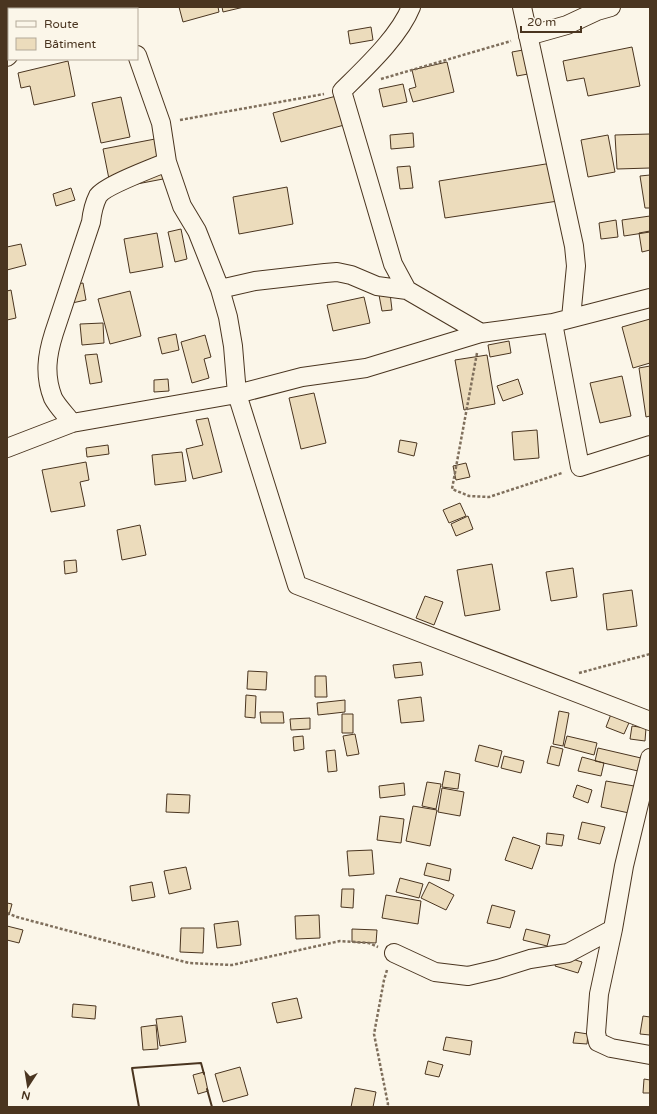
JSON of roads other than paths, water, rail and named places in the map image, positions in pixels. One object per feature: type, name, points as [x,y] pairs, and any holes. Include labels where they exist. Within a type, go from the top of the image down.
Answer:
[{"type":"street","points":[[407,290],[393,264],[342,91],[368,66],[388,43],[407,16],[411,7]]},
{"type":"street","points":[[522,7],[574,246],[576,266],[571,318]]},
{"type":"street","points":[[528,36],[567,25],[597,11],[611,7]]},
{"type":"street","points":[[138,58],[161,123],[167,162],[182,206],[197,231],[220,289],[230,324],[237,394],[297,585],[650,721]]},
{"type":"street","points":[[72,423],[54,399],[47,376],[49,351],[91,222],[94,207],[99,194],[108,187],[167,162]]},
{"type":"street","points":[[220,289],[256,281],[337,272],[351,275],[377,286],[407,290],[481,333]]},
{"type":"street","points":[[7,448],[72,423],[237,394],[302,378],[366,368],[481,333],[553,323],[650,298]]},
{"type":"street","points":[[553,323],[580,467],[650,445]]},
{"type":"street","points":[[650,758],[624,866],[613,929],[599,994],[596,1033],[598,1042],[611,1048],[650,1055]]},
{"type":"street","points":[[394,953],[435,972],[468,976],[568,952],[613,929]]}]
